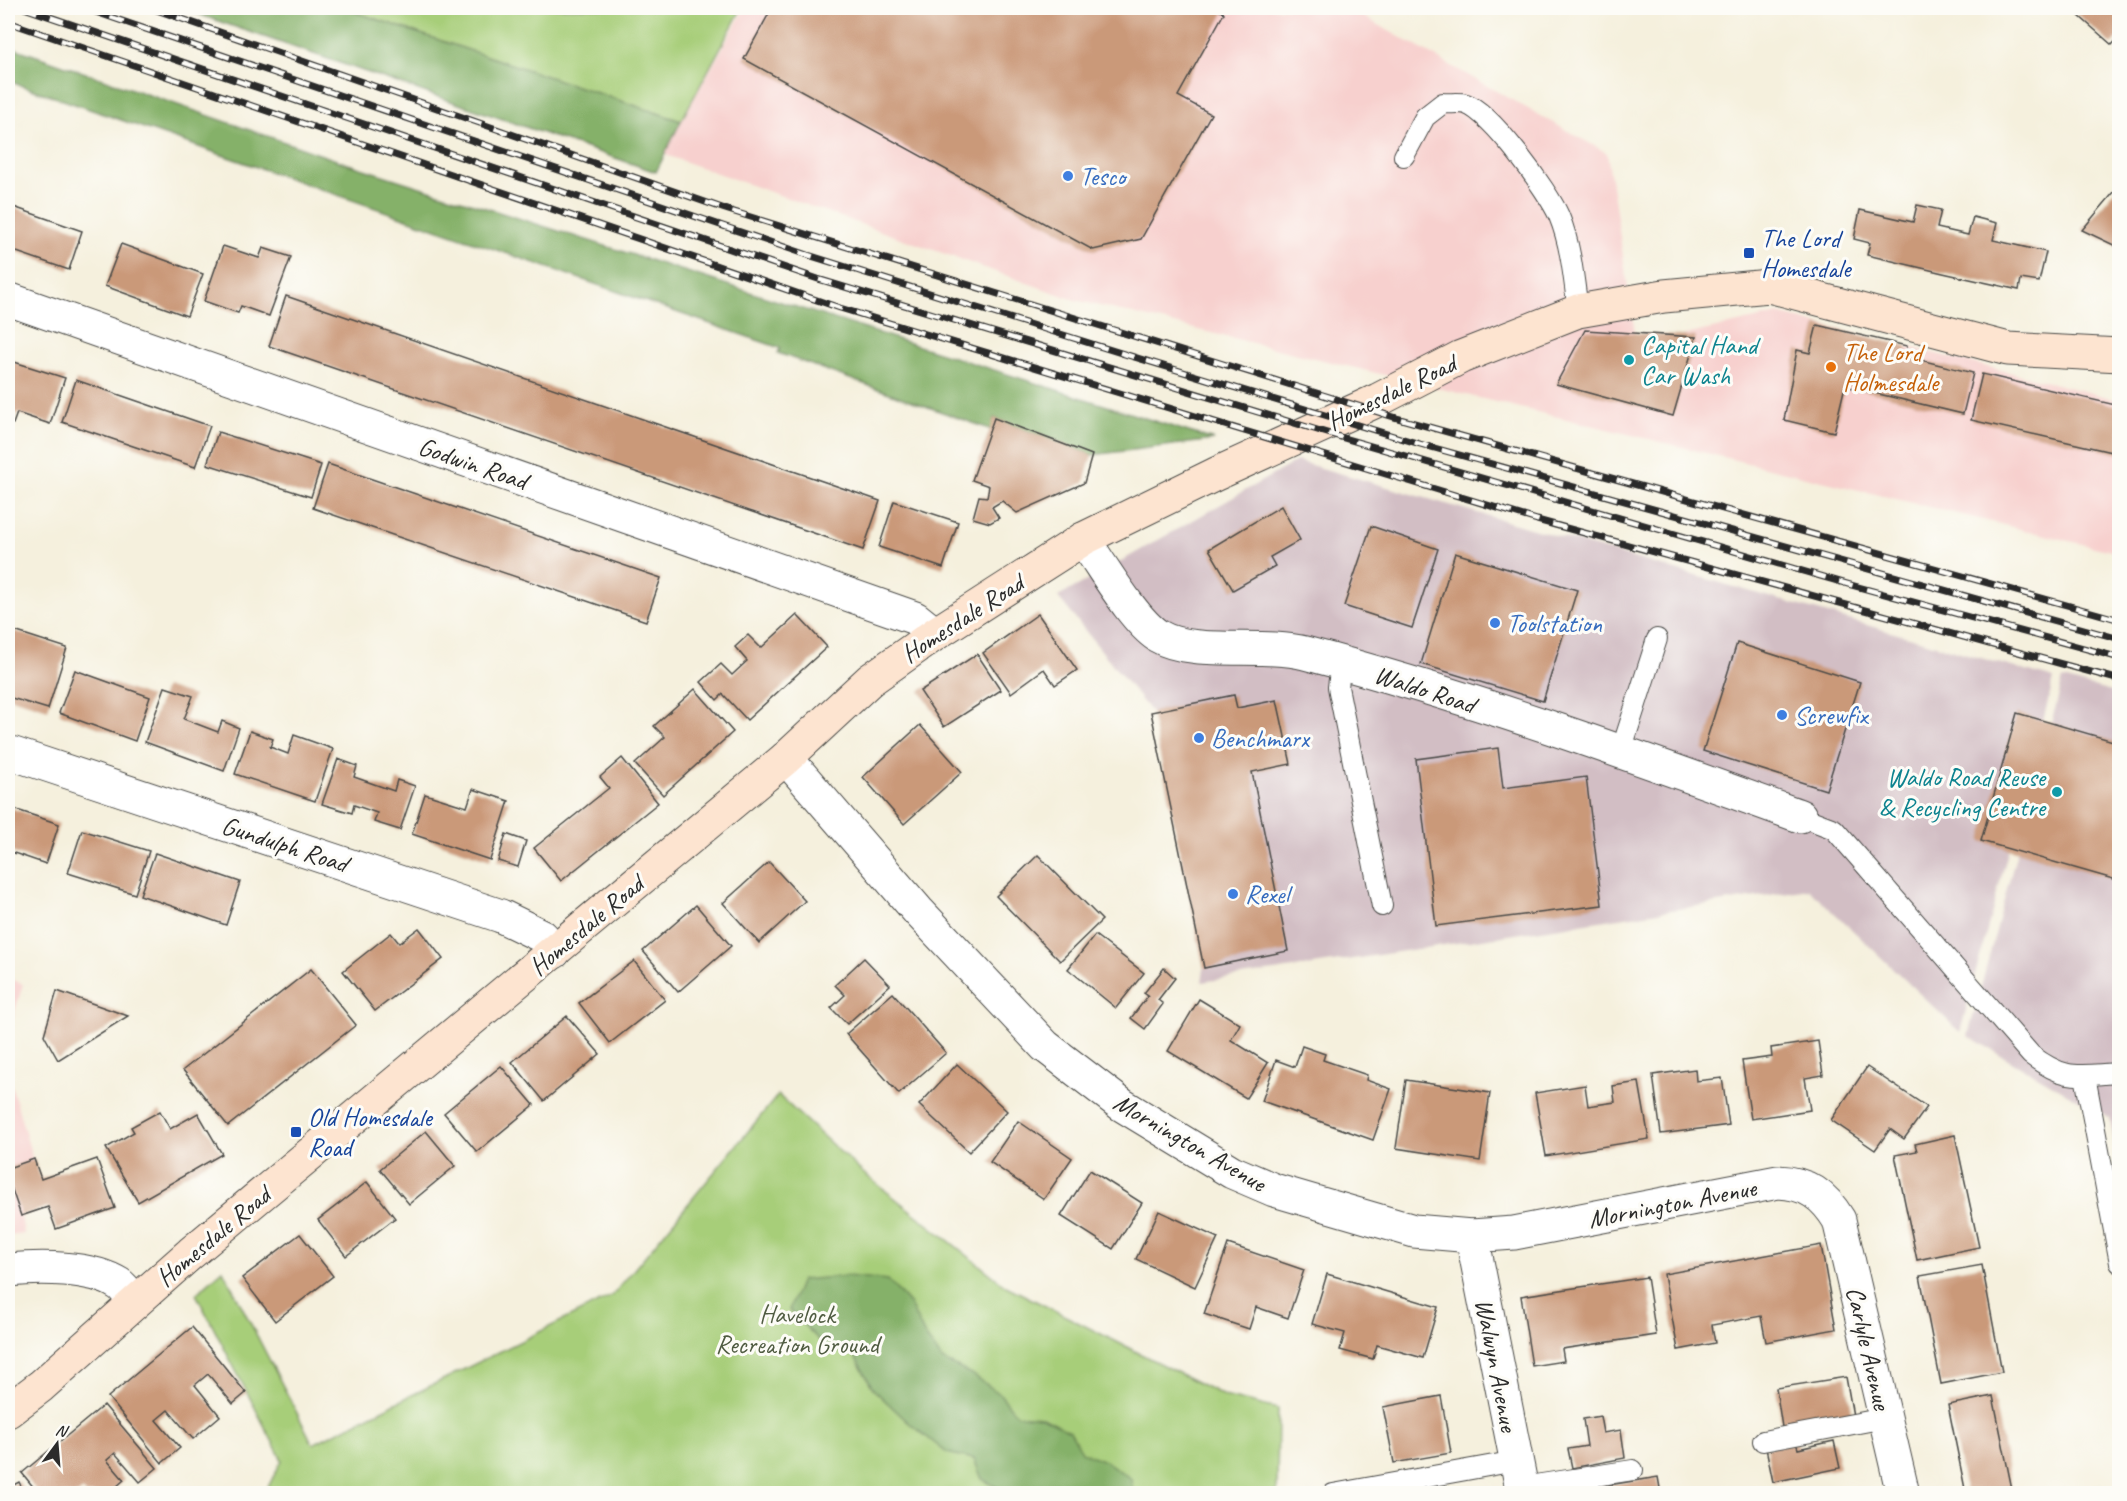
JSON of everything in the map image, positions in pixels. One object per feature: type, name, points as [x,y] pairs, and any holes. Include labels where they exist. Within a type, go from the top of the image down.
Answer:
[{"type":"main road","name":"Homesdale Road","points":[[8,1411],[41,1386],[134,1302],[786,758],[870,680],[935,634],[1083,539],[1216,474],[1378,400],[1461,357],[1578,311],[1664,296],[1769,285],[2008,349],[2120,355]]},
{"type":"street","name":"Godwin Road","points":[[8,300],[915,618],[935,634]]},
{"type":"street","name":"Waldo Road","points":[[1083,539],[1142,622],[1178,645],[1286,648],[1341,663],[1621,751],[1800,816]]},
{"type":"street","name":"Gundulph Road","points":[[8,752],[501,916],[542,936],[554,952]]},
{"type":"street","name":"Mornington Avenue","points":[[786,758],[918,911],[1045,1046],[1122,1106],[1232,1172],[1274,1191],[1414,1231],[1472,1236],[1514,1233],[1778,1182],[1797,1183],[1815,1191],[1830,1205]]},
{"type":"street","name":"Carlyle Avenue","points":[[1830,1205],[1839,1220],[1903,1494]]},
{"type":"street","name":"Walwyn Avenue","points":[[1472,1236],[1520,1480]]},
{"type":"street","points":[[8,1270],[64,1269],[98,1276],[119,1284],[134,1302]]},
{"type":"lane","points":[[1404,156],[1425,117],[1443,103],[1466,104],[1484,117],[1530,168],[1559,217],[1573,273],[1578,311]]},
{"type":"lane","points":[[1621,751],[1657,639]]},
{"type":"lane","points":[[1341,663],[1338,687],[1382,906]]},
{"type":"lane","points":[[1800,816],[1834,829],[2031,1055],[2050,1070],[2076,1077],[2102,1074],[2120,1089]]},
{"type":"lane","points":[[2102,1074],[2120,1263]]},
{"type":"lane","points":[[1763,1441],[1885,1418]]},
{"type":"lane","points":[[1333,1494],[1633,1470]]},
{"type":"shaded area","points":[[745,8],[1348,8],[1607,153],[1637,346],[1778,314],[2119,400],[2119,553],[1075,300],[663,154]]},
{"type":"shaded area","points":[[1297,461],[2054,679],[1960,1032],[1809,889],[1202,982],[1204,968],[1151,712],[1058,597]]},
{"type":"shaded area","points":[[2063,679],[2119,694],[2119,1175],[2110,1118],[1968,1036]]},
{"type":"shaded area","points":[[8,978],[23,984],[8,1035]]},
{"type":"shaded area","points":[[8,1073],[34,1164],[8,1169]]},
{"type":"shaded area","points":[[8,1178],[21,1216],[24,1234],[8,1236]]},
{"type":"green space","points":[[180,8],[343,8],[681,121],[656,172]]},
{"type":"green space","points":[[343,8],[742,8],[681,121]]},
{"type":"green space","points":[[8,46],[345,163],[1214,440],[1092,455],[994,418],[992,430],[778,353],[780,348],[8,81]]},
{"type":"green space","name":"Havelock Recreation Ground","points":[[778,1095],[862,1172],[1006,1286],[1224,1396],[1278,1409],[1277,1493],[265,1493],[282,1460],[196,1294],[223,1270],[313,1444],[612,1296]]},
{"type":"green space","points":[[847,1276],[888,1280],[910,1305],[924,1334],[942,1360],[973,1375],[1000,1394],[1017,1415],[1043,1417],[1070,1431],[1082,1452],[1107,1462],[1131,1479],[1133,1493],[1027,1494],[1026,1491],[1003,1491],[982,1479],[974,1459],[947,1453],[908,1422],[874,1390],[854,1355],[828,1349],[789,1310],[801,1280]]},
{"type":"building","name":"Tesco","points":[[772,8],[1215,8],[1224,13],[1178,96],[1211,114],[1141,239],[1093,250],[744,59]]},
{"type":"building","points":[[2070,8],[2120,8],[2120,36],[2112,45]]},
{"type":"building","points":[[2120,185],[2120,248],[2082,230]]},
{"type":"building","points":[[8,205],[82,231],[69,270],[8,249]]},
{"type":"building","points":[[1917,205],[1941,210],[1937,228],[1968,235],[1973,217],[1997,223],[1993,240],[2046,252],[2039,282],[2021,279],[2019,290],[1943,273],[1867,255],[1870,243],[1854,239],[1860,210],[1913,222]]},
{"type":"building","points":[[121,244],[203,274],[187,316],[105,286]]},
{"type":"building","points":[[223,246],[259,258],[263,248],[291,257],[269,316],[241,306],[238,313],[204,301]]},
{"type":"building","points":[[286,296],[880,501],[863,550],[269,346]]},
{"type":"building","points":[[1817,325],[1907,346],[1908,357],[1973,373],[1963,414],[1845,386],[1834,432],[1784,420],[1797,350],[1810,353]]},
{"type":"building","name":"Capital Hand Car Wash","points":[[1585,330],[1696,337],[1673,416],[1556,384]]},
{"type":"building","points":[[8,360],[65,378],[50,424],[17,413],[13,424],[8,423]]},
{"type":"building","points":[[1982,374],[2120,406],[2120,454],[1971,420]]},
{"type":"building","points":[[76,380],[210,426],[195,467],[62,422]]},
{"type":"building","points":[[994,418],[1092,455],[1084,483],[1017,513],[1002,501],[992,507],[999,518],[990,523],[973,518],[979,496],[987,497],[989,486],[972,480]]},
{"type":"building","points":[[218,432],[321,465],[311,497],[207,464]]},
{"type":"building","points":[[328,464],[661,578],[646,621],[313,508]]},
{"type":"building","points":[[894,501],[958,522],[943,568],[879,547]]},
{"type":"building","points":[[1281,506],[1300,540],[1270,557],[1275,566],[1233,590],[1209,549]]},
{"type":"building","points":[[1371,526],[1438,549],[1412,628],[1344,606]]},
{"type":"building","points":[[1455,553],[1577,590],[1543,701],[1421,664]]},
{"type":"building","points":[[1038,614],[1077,670],[1055,685],[1044,669],[1011,693],[983,653]]},
{"type":"building","points":[[797,615],[827,647],[747,720],[723,694],[717,700],[701,682],[721,664],[732,675],[747,661],[735,647],[748,635],[761,648]]},
{"type":"building","points":[[8,629],[67,648],[48,709],[8,697]]},
{"type":"building","points":[[1737,643],[1860,682],[1826,790],[1703,751]]},
{"type":"building","points":[[977,654],[1001,690],[944,727],[920,691]]},
{"type":"building","points":[[75,670],[150,697],[135,741],[59,713]]},
{"type":"building","points":[[165,687],[193,696],[184,719],[218,732],[222,721],[239,728],[224,771],[145,742]]},
{"type":"building","points":[[695,689],[733,732],[663,795],[635,764],[665,737],[654,726]]},
{"type":"building","points":[[1234,695],[1237,708],[1277,700],[1291,764],[1252,772],[1288,951],[1204,968],[1151,712]]},
{"type":"building","name":"Waldo Road Reuse & Recycling Centre","points":[[2017,713],[2120,743],[2120,881],[1981,841]]},
{"type":"building","points":[[920,725],[962,772],[904,824],[863,777]]},
{"type":"building","points":[[250,731],[273,739],[270,747],[288,754],[294,735],[333,749],[315,801],[235,774]]},
{"type":"building","points":[[1498,748],[1503,788],[1586,777],[1602,905],[1436,926],[1416,759]]},
{"type":"building","points":[[622,758],[658,803],[561,881],[534,848],[609,788],[600,777]]},
{"type":"building","points":[[338,759],[357,766],[354,777],[394,791],[397,780],[415,786],[400,830],[374,822],[377,813],[354,805],[352,813],[322,804]]},
{"type":"building","points":[[473,789],[509,801],[490,860],[412,834],[425,794],[467,807]]},
{"type":"building","points":[[8,807],[59,824],[46,864],[8,851]]},
{"type":"building","points":[[82,830],[149,851],[135,894],[68,873]]},
{"type":"building","points":[[506,834],[526,841],[518,867],[498,861]]},
{"type":"building","points":[[155,853],[240,882],[226,925],[140,895]]},
{"type":"building","points":[[1038,855],[1102,920],[1060,961],[996,896]]},
{"type":"building","points":[[769,862],[805,901],[759,943],[723,903]]},
{"type":"building","points":[[696,905],[731,946],[678,992],[643,951]]},
{"type":"building","points":[[419,928],[443,959],[375,1011],[343,971],[391,933],[399,943]]},
{"type":"building","points":[[1095,935],[1144,973],[1116,1008],[1068,969]]},
{"type":"building","points":[[864,958],[890,985],[847,1024],[831,1008],[845,995],[835,985]]},
{"type":"building","points":[[634,961],[665,1000],[610,1043],[579,1003]]},
{"type":"building","points":[[1164,968],[1175,978],[1158,1000],[1163,1004],[1145,1029],[1131,1018],[1148,996],[1144,993]]},
{"type":"building","points":[[311,969],[356,1025],[228,1126],[183,1070]]},
{"type":"building","points":[[57,991],[128,1016],[58,1060],[44,1035]]},
{"type":"building","points":[[893,993],[946,1053],[899,1094],[846,1034]]},
{"type":"building","points":[[1199,999],[1240,1024],[1231,1040],[1268,1063],[1246,1098],[1168,1051]]},
{"type":"building","points":[[567,1016],[600,1054],[544,1101],[512,1062]]},
{"type":"building","points":[[1818,1041],[1823,1075],[1805,1078],[1810,1110],[1751,1119],[1742,1061],[1772,1057],[1771,1048]]},
{"type":"building","points":[[1302,1046],[1325,1054],[1323,1060],[1367,1075],[1366,1080],[1391,1089],[1373,1140],[1262,1101],[1276,1060],[1295,1067]]},
{"type":"building","points":[[957,1064],[1007,1111],[969,1152],[919,1105]]},
{"type":"building","points":[[501,1066],[534,1105],[477,1152],[444,1113]]},
{"type":"building","points":[[1867,1067],[1927,1107],[1904,1139],[1890,1129],[1875,1150],[1831,1120]]},
{"type":"building","points":[[1695,1069],[1696,1081],[1722,1078],[1729,1125],[1661,1134],[1653,1075]]},
{"type":"building","points":[[1406,1080],[1490,1093],[1480,1161],[1396,1148]]},
{"type":"building","points":[[1639,1082],[1649,1139],[1546,1156],[1535,1093],[1585,1085],[1588,1106],[1615,1102],[1613,1086]]},
{"type":"building","points":[[160,1111],[170,1129],[198,1113],[222,1154],[138,1202],[106,1148],[134,1132],[131,1127]]},
{"type":"building","points":[[1018,1121],[1072,1158],[1044,1199],[990,1162]]},
{"type":"building","points":[[426,1131],[455,1166],[409,1204],[380,1169]]},
{"type":"building","points":[[1955,1135],[1979,1247],[1917,1260],[1895,1155],[1917,1151],[1915,1144]]},
{"type":"building","points":[[34,1159],[41,1179],[97,1159],[115,1208],[56,1229],[48,1207],[21,1216],[8,1178],[8,1168]]},
{"type":"building","points":[[1090,1170],[1142,1203],[1113,1249],[1061,1216]]},
{"type":"building","points":[[367,1182],[395,1218],[346,1256],[318,1220]]},
{"type":"building","points":[[1159,1211],[1218,1238],[1195,1287],[1136,1259]]},
{"type":"building","points":[[300,1234],[333,1276],[275,1321],[242,1278]]},
{"type":"building","points":[[1228,1244],[1304,1270],[1288,1318],[1256,1307],[1249,1329],[1204,1314]]},
{"type":"building","points":[[1821,1245],[1836,1329],[1766,1342],[1761,1316],[1712,1325],[1715,1343],[1678,1350],[1664,1274]]},
{"type":"building","points":[[1982,1265],[2002,1372],[1941,1384],[1920,1276]]},
{"type":"building","points":[[1327,1274],[1438,1307],[1423,1358],[1377,1345],[1373,1359],[1340,1350],[1345,1333],[1312,1324]]},
{"type":"building","points":[[1647,1277],[1656,1335],[1562,1349],[1564,1361],[1532,1366],[1521,1296]]},
{"type":"building","points":[[192,1327],[246,1393],[233,1404],[208,1374],[195,1385],[220,1416],[193,1439],[168,1410],[156,1420],[180,1448],[162,1463],[108,1397]]},
{"type":"building","points":[[1846,1377],[1853,1416],[1782,1427],[1776,1388]]},
{"type":"building","points":[[1441,1396],[1451,1453],[1394,1463],[1383,1407]]},
{"type":"building","points":[[1993,1396],[2013,1494],[1966,1494],[1948,1405]]},
{"type":"building","points":[[104,1405],[157,1468],[140,1482],[115,1453],[107,1460],[124,1480],[108,1494],[86,1494],[83,1490],[78,1494],[39,1494],[22,1473]]},
{"type":"building","points":[[1600,1416],[1603,1433],[1621,1430],[1625,1458],[1572,1468],[1568,1449],[1587,1446],[1583,1419]]},
{"type":"building","points":[[1834,1441],[1840,1468],[1773,1482],[1766,1448],[1796,1442],[1798,1449]]},
{"type":"building","points":[[1658,1477],[1661,1494],[1611,1494],[1609,1485]]},
{"type":"building","points":[[19,1482],[25,1494],[8,1494],[8,1488]]},
{"type":"building","points":[[1606,1483],[1608,1494],[1580,1494],[1579,1488]]},
{"type":"railway","points":[[24,8],[818,279],[1347,439],[1851,585],[2120,658]]},
{"type":"railway","points":[[84,8],[808,255],[1121,353],[1420,444],[2120,639]]},
{"type":"railway","points":[[151,8],[725,209],[1397,418],[2120,620]]},
{"type":"railway","points":[[8,22],[840,308],[1537,520],[2120,680]]},
{"type":"place","name":"Tesco","points":[[1068,176]]},
{"type":"place","name":"The Lord Homesdale","points":[[1749,253]]},
{"type":"place","name":"Capital Hand Car Wash","points":[[1629,360]]},
{"type":"place","name":"The Lord Holmesdale","points":[[1831,367]]},
{"type":"place","name":"Toolstation","points":[[1495,623]]},
{"type":"place","name":"Screwfix","points":[[1782,715]]},
{"type":"place","name":"Benchmarx","points":[[1199,738]]},
{"type":"place","name":"Waldo Road Reuse & Recycling Centre","points":[[2057,792]]},
{"type":"place","name":"Rexel","points":[[1233,894]]},
{"type":"place","name":"Old Homesdale Road","points":[[296,1132]]}]
